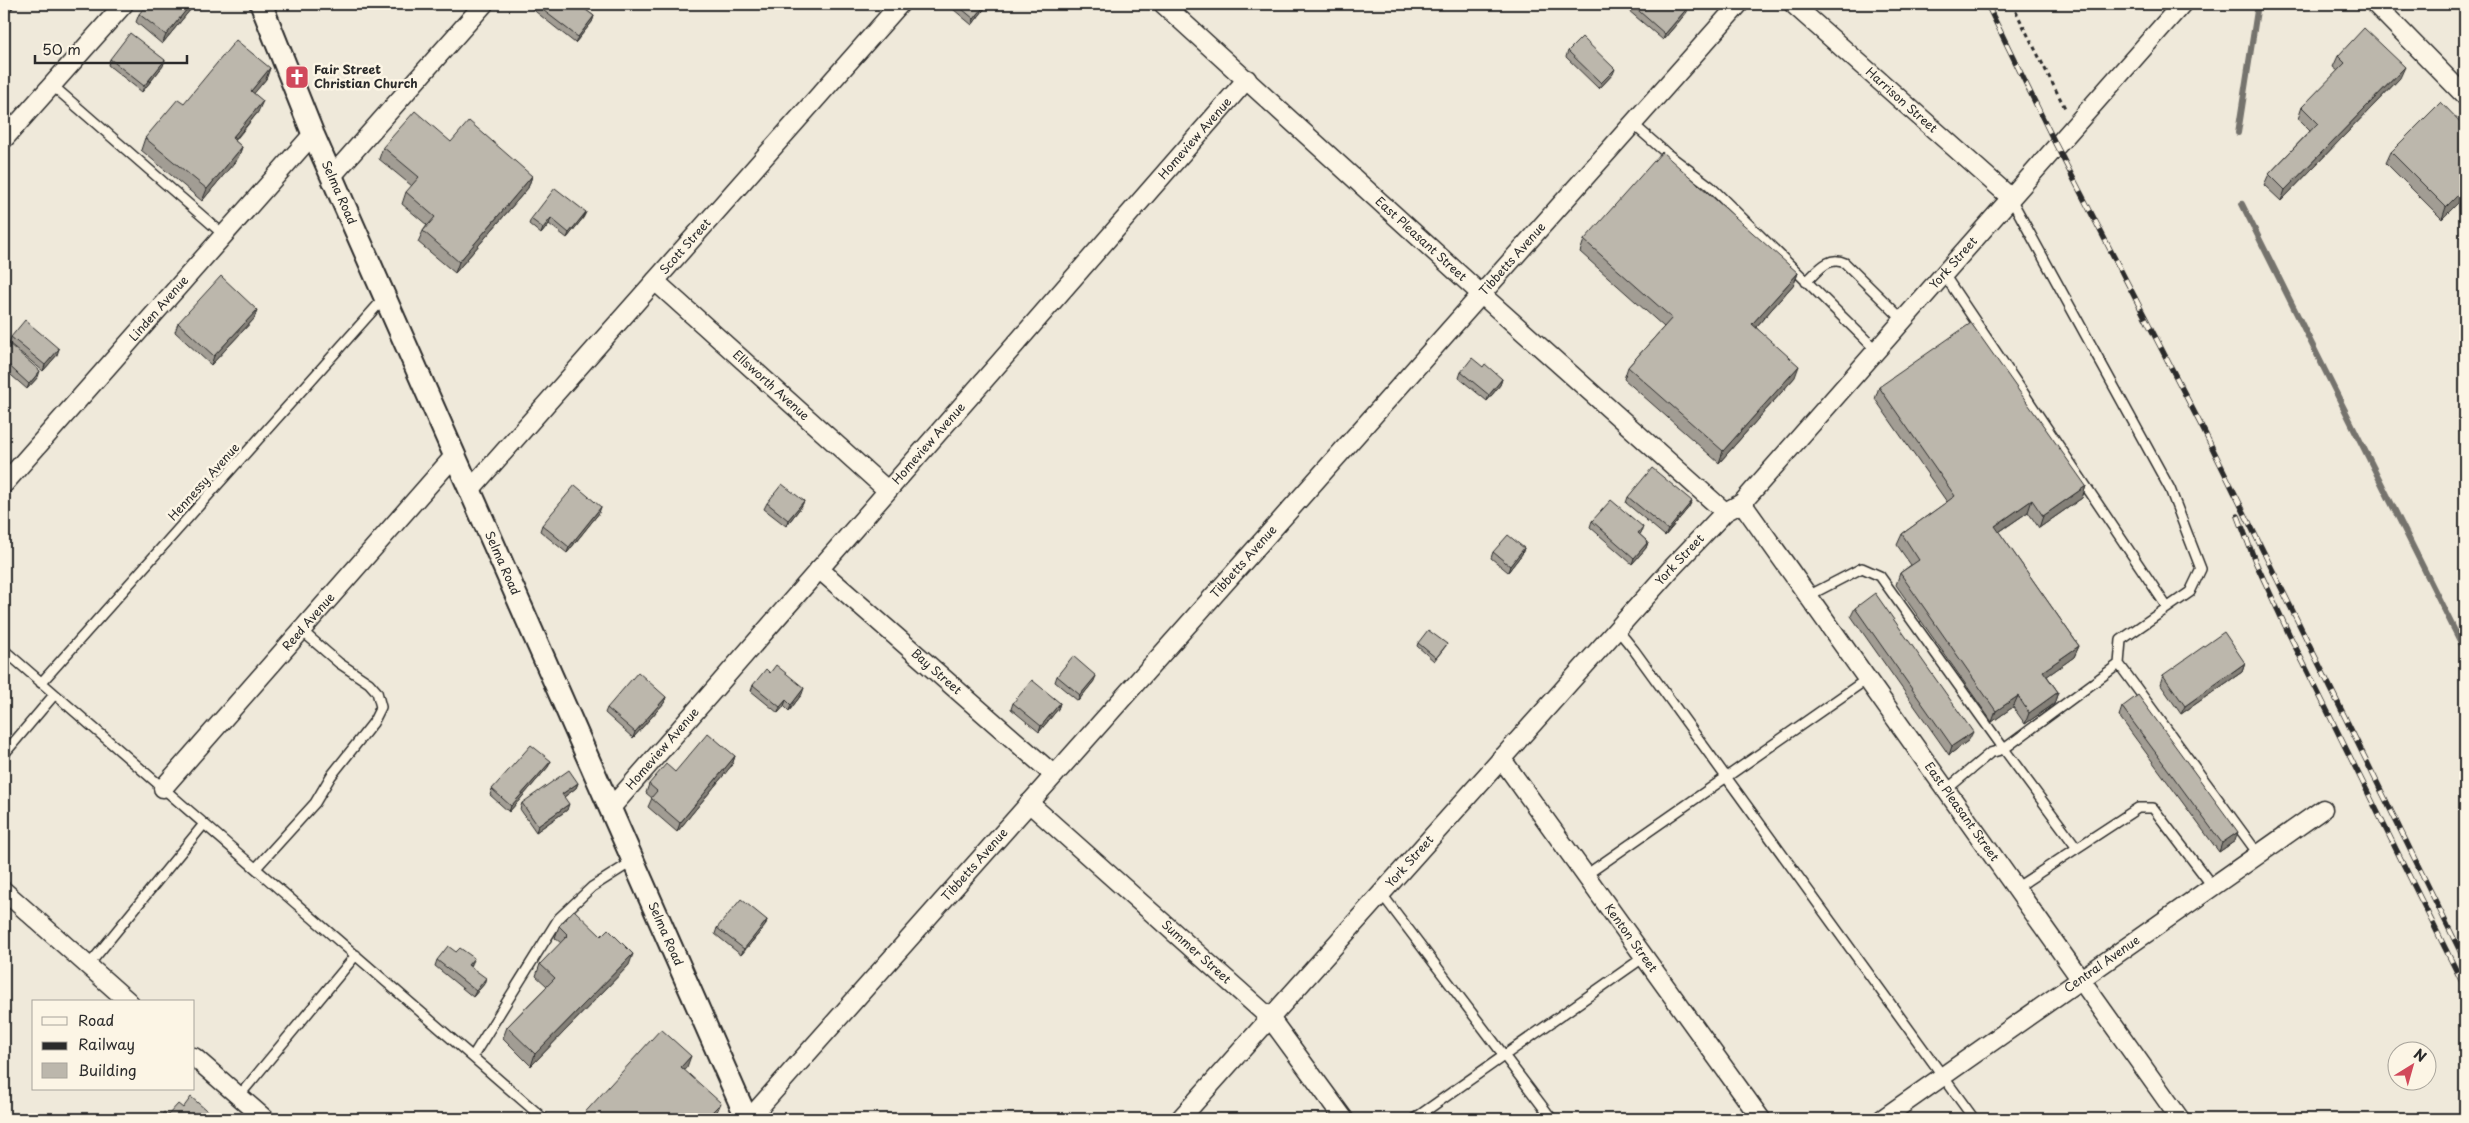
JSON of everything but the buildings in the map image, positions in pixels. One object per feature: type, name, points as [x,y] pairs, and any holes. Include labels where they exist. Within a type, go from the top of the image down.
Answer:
[{"type":"street","points":[[4,139],[124,4]]},
{"type":"street","name":"Selma Road","points":[[261,4],[332,176],[748,1119]]},
{"type":"street","points":[[332,176],[484,4]]},
{"type":"street","name":"Scott Street","points":[[470,490],[900,4]]},
{"type":"street","name":"East Pleasant Street","points":[[1163,4],[1481,294],[1725,512]]},
{"type":"street","name":"Tibbetts Avenue","points":[[748,1119],[1739,4]]},
{"type":"street","name":"Harrison Street","points":[[1793,4],[2010,197]]},
{"type":"street","name":"York Street","points":[[1180,1119],[1617,629],[1725,512],[1742,503],[1902,319],[2182,4]]},
{"type":"street","points":[[2375,4],[2465,96]]},
{"type":"street","name":"Homeview Avenue","points":[[610,809],[1247,79]]},
{"type":"street","name":"Linden Avenue","points":[[4,484],[314,134]]},
{"type":"street","name":"Ellsworth Avenue","points":[[655,281],[887,490]]},
{"type":"street","name":"Reed Avenue","points":[[163,788],[455,455]]},
{"type":"street","name":"East Pleasant Street","points":[[1742,503],[2180,1119]]},
{"type":"street","name":"Bay Street","points":[[819,569],[1054,775]]},
{"type":"street","name":"Kenton Street","points":[[1501,758],[1761,1119]]},
{"type":"street","name":"Summer Street","points":[[1029,803],[1270,1018],[1344,1119]]},
{"type":"street","name":"Central Avenue","points":[[1882,1119],[2322,809]]},
{"type":"street","points":[[4,892],[127,1000]]},
{"type":"street","points":[[195,1058],[265,1119]]},
{"type":"lane","points":[[52,85],[224,235]]},
{"type":"lane","points":[[1633,124],[1665,152],[1710,186],[1876,350]]},
{"type":"lane","points":[[2010,197],[2170,489],[2201,569],[2190,592],[2121,640],[2119,664],[2259,855]]},
{"type":"lane","points":[[1806,282],[1830,260],[1845,263],[1902,319]]},
{"type":"lane","points":[[1943,273],[2167,607]]},
{"type":"lane","name":"Hennessy Avenue","points":[[41,683],[385,297]]},
{"type":"lane","points":[[1808,596],[1862,568],[1880,576],[2077,848]]},
{"type":"lane","points":[[1617,629],[1726,776],[1974,1119]]},
{"type":"lane","points":[[256,868],[315,803],[331,776],[373,723],[381,707],[377,692],[369,683],[339,662],[301,630]]},
{"type":"lane","points":[[4,650],[544,1119]]},
{"type":"lane","points":[[1946,790],[1990,753],[2004,749],[2119,664]]},
{"type":"lane","points":[[1586,875],[1867,679]]},
{"type":"lane","points":[[4,754],[54,695]]},
{"type":"lane","points":[[2016,888],[2138,808],[2153,808],[2213,887]]},
{"type":"lane","points":[[88,966],[204,824]]},
{"type":"lane","points":[[473,1056],[559,918],[592,887],[633,861]]},
{"type":"lane","points":[[1381,893],[1552,1119]]},
{"type":"lane","points":[[239,1096],[356,955]]},
{"type":"lane","points":[[1414,1119],[1644,957]]},
{"type":"path","points":[[2012,4],[2074,124]]},
{"type":"waterway","points":[[2238,133],[2258,4]]},
{"type":"waterway","points":[[2242,204],[2465,651]]},
{"type":"railway","points":[[1987,4],[2056,145],[2204,431],[2465,961]]},
{"type":"railway","points":[[2238,516],[2255,561],[2289,634],[2465,988]]},
{"type":"place","name":"Fair Street Christian Church","points":[[297,77]]}]
